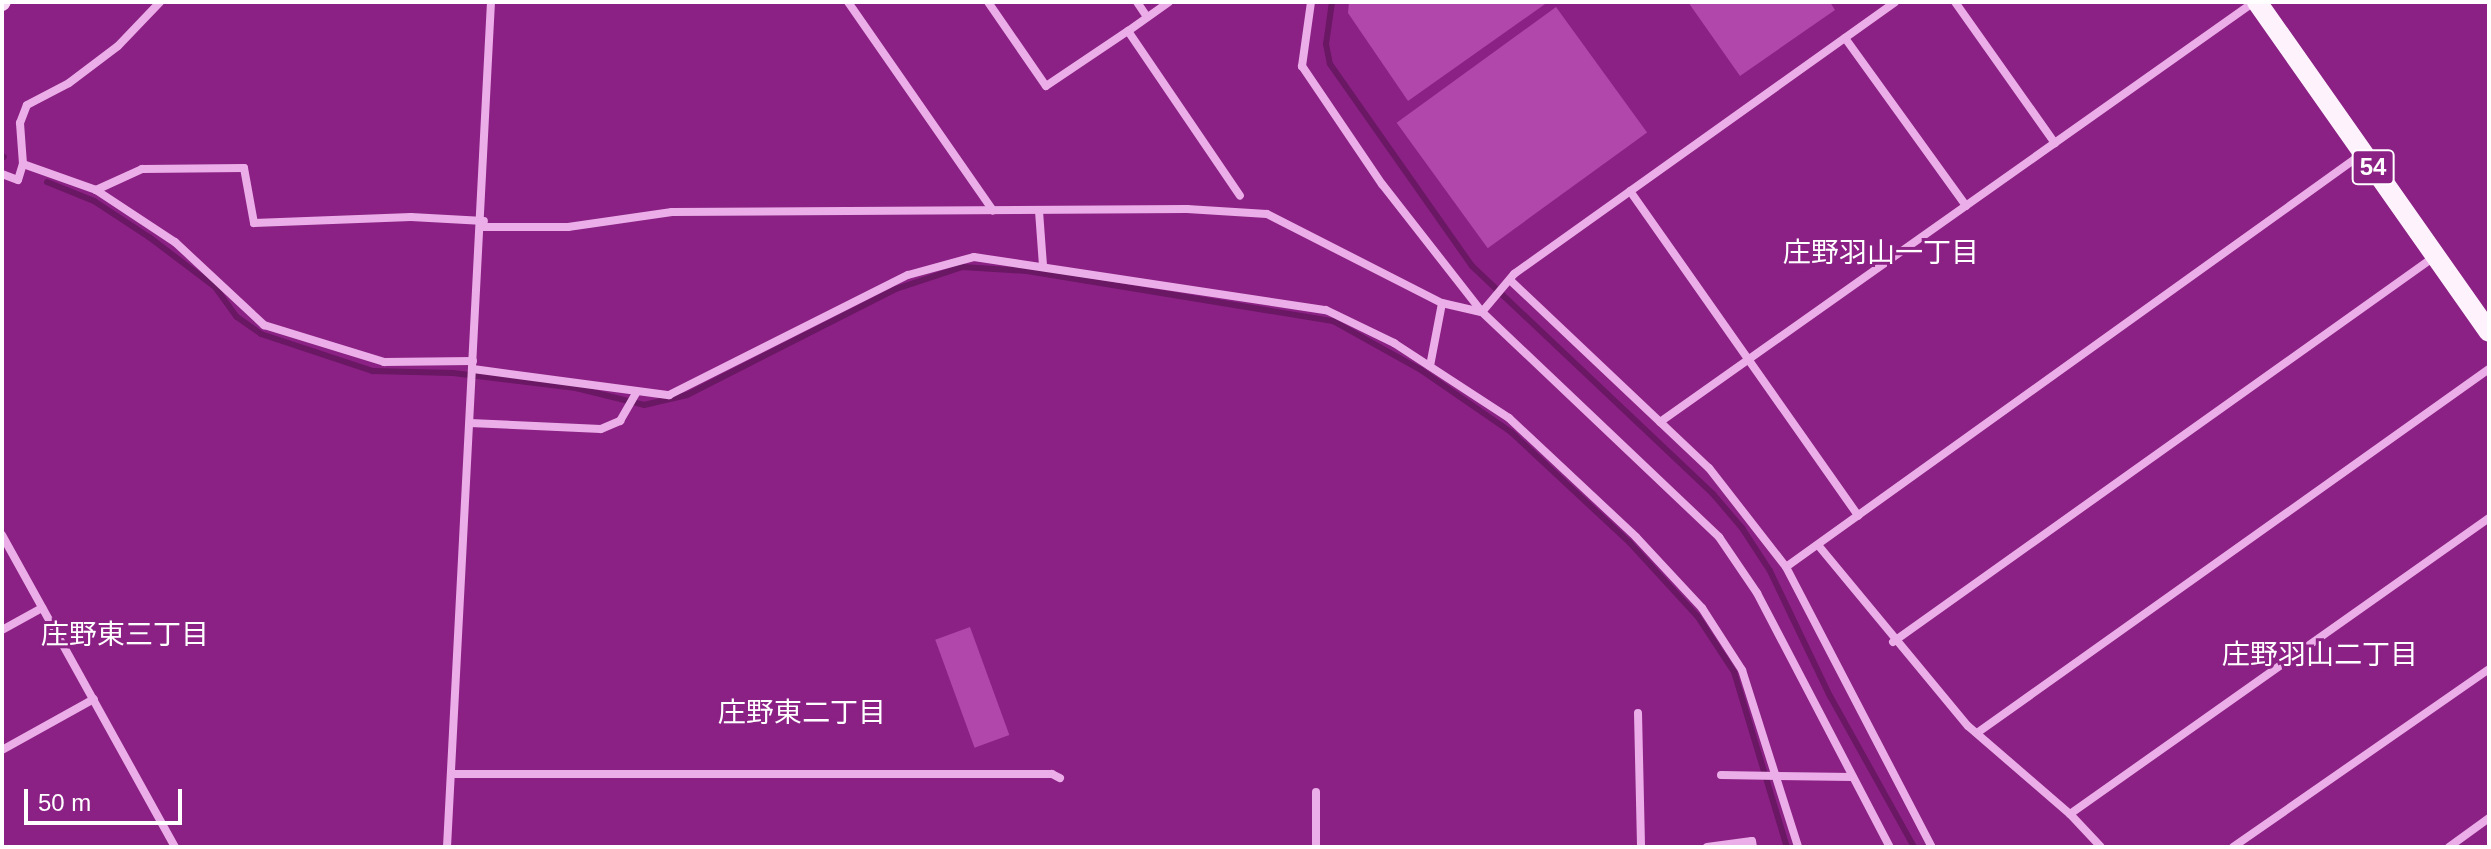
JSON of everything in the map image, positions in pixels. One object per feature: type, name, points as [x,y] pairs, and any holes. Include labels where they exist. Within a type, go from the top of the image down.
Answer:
[{"type":"main road","name":"54","points":[[2255,2],[2489,332]]},
{"type":"street","points":[[2,174],[18,180],[23,164],[20,123],[27,105],[69,83],[118,46],[160,2]]},
{"type":"street","points":[[447,847],[483,224],[491,2]]},
{"type":"street","points":[[848,2],[993,211]]},
{"type":"street","points":[[988,2],[1046,86],[1169,2]]},
{"type":"street","points":[[1137,2],[1147,17]]},
{"type":"street","points":[[1311,2],[1302,66],[1382,184],[1485,309],[1719,537],[1757,593],[1890,847]]},
{"type":"street","points":[[1485,309],[1511,281],[1630,191],[1895,2]]},
{"type":"street","points":[[1955,2],[2055,143]]},
{"type":"street","points":[[1660,422],[2255,2]]},
{"type":"street","points":[[1128,31],[1240,196]]},
{"type":"street","points":[[1845,38],[1966,206]]},
{"type":"street","points":[[1786,567],[2364,153]]},
{"type":"street","points":[[23,164],[96,190],[201,262],[241,308],[264,325],[372,360],[473,367],[637,392],[669,395],[682,390],[908,275],[952,259],[997,258],[1326,310],[1430,366],[1509,418],[1636,537],[1702,608],[1742,670],[1772,776],[1798,847]]},
{"type":"street","points":[[96,190],[142,169],[244,168],[254,223],[411,217],[483,224],[568,227],[672,212],[1187,209],[1267,214],[1442,303],[1485,309]]},
{"type":"street","points":[[1630,191],[1858,516]]},
{"type":"street","points":[[1039,211],[1043,265]]},
{"type":"street","points":[[1893,642],[2436,256]]},
{"type":"street","points":[[1511,281],[1725,486],[1786,567],[1932,847]]},
{"type":"street","points":[[1430,366],[1442,303]]},
{"type":"street","points":[[1977,733],[2489,369]]},
{"type":"street","points":[[470,423],[601,429],[628,412],[637,392]]},
{"type":"street","points":[[2070,814],[2489,518]]},
{"type":"street","points":[[2,535],[175,847]]},
{"type":"street","points":[[1818,545],[1893,642],[1977,733],[2070,814],[2101,847]]},
{"type":"street","points":[[2,630],[42,608]]},
{"type":"street","points":[[2233,847],[2489,669]]},
{"type":"street","points":[[2,750],[94,699]]},
{"type":"street","points":[[1638,713],[1641,847]]},
{"type":"street","points":[[452,774],[1052,774],[1060,778]]},
{"type":"street","points":[[1721,775],[1852,777]]},
{"type":"street","points":[[1316,792],[1316,847]]},
{"type":"street","points":[[2449,847],[2489,818]]},
{"type":"street","points":[[1707,847],[1752,841],[1753,847]]},
{"type":"building","points":[[1349,2],[1548,2],[1408,101],[1348,13]]},
{"type":"building","points":[[1688,2],[1830,2],[1835,10],[1740,76]]},
{"type":"building","points":[[1556,7],[1647,132],[1488,248],[1397,123]]},
{"type":"building","points":[[970,627],[1009,735],[975,748],[935,640]]},
{"type":"waterway","points":[[1332,2],[1326,44],[1330,64],[1472,266],[1713,494],[1742,528],[1770,571],[1830,696],[1914,847]]},
{"type":"waterway","points":[[47,182],[94,201],[149,237],[215,287],[237,317],[261,334],[373,371],[453,373],[576,388],[644,405],[687,395],[896,289],[962,267],[1027,271],[1333,321],[1421,370],[1511,432],[1630,543],[1698,617],[1734,672],[1787,847]]},
{"type":"district","name":"庄野羽山一丁目","points":[[1881,253]]},
{"type":"district","name":"庄野東三丁目","points":[[125,635]]},
{"type":"district","name":"庄野羽山二丁目","points":[[2320,655]]},
{"type":"district","name":"庄野東二丁目","points":[[802,713]]}]
